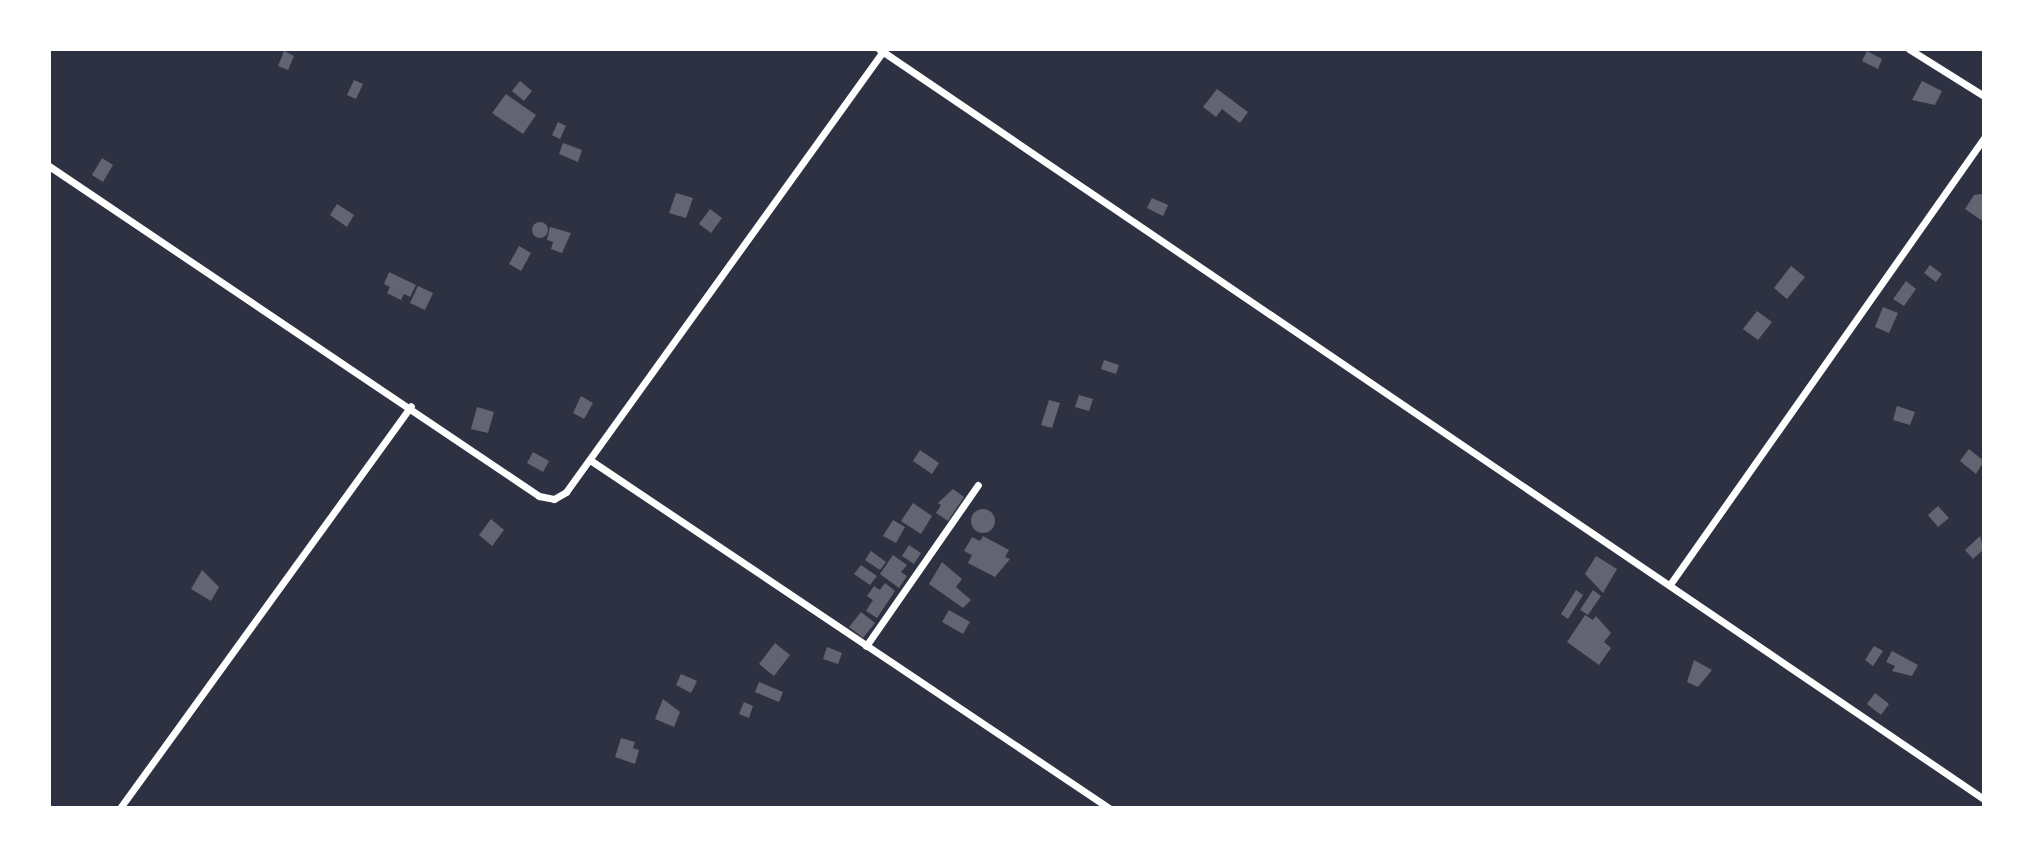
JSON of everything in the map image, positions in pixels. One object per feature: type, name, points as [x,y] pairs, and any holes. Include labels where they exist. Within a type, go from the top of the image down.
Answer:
[{"type":"street","points":[[1909,49],[1984,96]]},
{"type":"street","points":[[49,166],[411,406],[539,496],[554,499],[566,492],[590,460],[882,50],[1671,583],[1984,799]]},
{"type":"street","points":[[1671,583],[1984,138]]},
{"type":"street","points":[[120,808],[411,406]]},
{"type":"street","points":[[590,460],[1109,808]]},
{"type":"street","points":[[866,646],[978,485]]},
{"type":"building","points":[[284,51],[294,56],[288,70],[278,66]]},
{"type":"building","points":[[1867,51],[1882,59],[1878,69],[1862,61]]},
{"type":"building","points":[[354,80],[363,84],[356,99],[347,95]]},
{"type":"building","points":[[520,81],[532,91],[524,101],[512,91]]},
{"type":"building","points":[[1922,81],[1942,91],[1935,105],[1912,100]]},
{"type":"building","points":[[1217,89],[1248,112],[1240,123],[1222,109],[1216,117],[1203,107]]},
{"type":"building","points":[[506,94],[536,115],[523,134],[492,113]]},
{"type":"building","points":[[558,122],[566,126],[560,139],[552,135]]},
{"type":"building","points":[[563,143],[582,150],[578,162],[559,154]]},
{"type":"building","points":[[102,158],[113,165],[103,182],[92,175]]},
{"type":"building","points":[[676,193],[693,198],[686,218],[669,213]]},
{"type":"building","points":[[1981,194],[1984,197],[1984,222],[1965,209],[1974,195]]},
{"type":"building","points":[[1152,198],[1168,205],[1163,216],[1147,208]]},
{"type":"building","points":[[337,204],[354,215],[347,227],[330,215]]},
{"type":"building","points":[[710,209],[722,218],[711,233],[699,224]]},
{"type":"building","points":[[540,222],[548,230],[540,238],[532,230]]},
{"type":"building","points":[[550,227],[571,233],[562,253],[551,249],[553,242],[547,240]]},
{"type":"building","points":[[519,246],[531,253],[521,271],[509,264]]},
{"type":"building","points":[[1930,265],[1942,274],[1936,282],[1924,273]]},
{"type":"building","points":[[1791,266],[1805,277],[1787,299],[1774,288]]},
{"type":"building","points":[[389,272],[416,285],[410,297],[404,294],[401,300],[387,293],[390,287],[384,284]]},
{"type":"building","points":[[1906,281],[1916,289],[1904,306],[1893,299]]},
{"type":"building","points":[[418,286],[433,293],[425,310],[410,303]]},
{"type":"building","points":[[1883,307],[1898,313],[1889,333],[1875,327]]},
{"type":"building","points":[[1757,311],[1772,322],[1758,340],[1743,329]]},
{"type":"building","points":[[1104,360],[1119,365],[1116,374],[1101,369]]},
{"type":"building","points":[[1079,395],[1093,399],[1089,411],[1075,407]]},
{"type":"building","points":[[581,396],[593,403],[584,419],[573,413]]},
{"type":"building","points":[[1049,400],[1060,403],[1052,428],[1041,425]]},
{"type":"building","points":[[1897,406],[1915,412],[1910,425],[1893,420]]},
{"type":"building","points":[[477,407],[494,412],[488,433],[471,429]]},
{"type":"building","points":[[1969,449],[1984,461],[1976,474],[1960,461]]},
{"type":"building","points":[[920,450],[939,463],[932,474],[913,461]]},
{"type":"building","points":[[533,452],[549,461],[543,472],[527,463]]},
{"type":"building","points":[[953,489],[964,497],[948,521],[936,513],[941,505],[938,503]]},
{"type":"building","points":[[913,503],[932,516],[921,534],[901,521]]},
{"type":"building","points":[[1938,506],[1949,518],[1938,527],[1928,515]]},
{"type":"building","points":[[983,509],[992,512],[995,521],[992,530],[983,533],[974,530],[971,521],[974,512]]},
{"type":"building","points":[[491,519],[504,530],[492,546],[479,535]]},
{"type":"building","points":[[893,520],[905,527],[896,543],[883,536]]},
{"type":"building","points":[[983,536],[1009,550],[1005,557],[1010,559],[995,577],[968,563],[972,555],[964,551],[972,537],[980,541]]},
{"type":"building","points":[[1980,536],[1984,549],[1973,559],[1965,550]]},
{"type":"building","points":[[909,545],[921,553],[914,564],[902,556]]},
{"type":"building","points":[[871,551],[886,562],[880,570],[865,560]]},
{"type":"building","points":[[893,555],[907,565],[901,572],[907,576],[899,588],[880,574]]},
{"type":"building","points":[[1596,556],[1617,569],[1603,593],[1585,574]]},
{"type":"building","points":[[942,562],[962,579],[956,587],[971,600],[963,608],[929,584]]},
{"type":"building","points":[[861,565],[877,576],[870,585],[854,574]]},
{"type":"building","points":[[202,570],[219,587],[211,601],[191,589]]},
{"type":"building","points":[[885,583],[895,591],[877,618],[866,611],[873,600],[867,596],[874,586],[880,590]]},
{"type":"building","points":[[1576,590],[1583,595],[1568,619],[1561,614]]},
{"type":"building","points":[[1593,590],[1601,596],[1588,615],[1580,610]]},
{"type":"building","points":[[949,610],[970,622],[963,634],[942,622]]},
{"type":"building","points":[[861,612],[875,623],[863,638],[849,627]]},
{"type":"building","points":[[1585,615],[1593,620],[1596,616],[1611,633],[1604,642],[1611,648],[1599,665],[1567,642]]},
{"type":"building","points":[[775,643],[790,655],[774,676],[759,664]]},
{"type":"building","points":[[1874,646],[1883,651],[1873,666],[1865,660]]},
{"type":"building","points":[[827,647],[842,653],[838,664],[823,659]]},
{"type":"building","points":[[1892,651],[1918,665],[1912,676],[1892,671],[1895,666],[1886,662]]},
{"type":"building","points":[[1694,660],[1712,670],[1698,687],[1687,682]]},
{"type":"building","points":[[681,674],[697,681],[691,693],[676,685]]},
{"type":"building","points":[[759,682],[783,692],[779,702],[755,692]]},
{"type":"building","points":[[1875,693],[1889,704],[1881,715],[1867,704]]},
{"type":"building","points":[[663,699],[680,712],[674,727],[655,719]]},
{"type":"building","points":[[744,702],[753,706],[749,718],[739,714]]},
{"type":"building","points":[[621,738],[635,742],[633,748],[639,750],[635,764],[615,757]]}]
